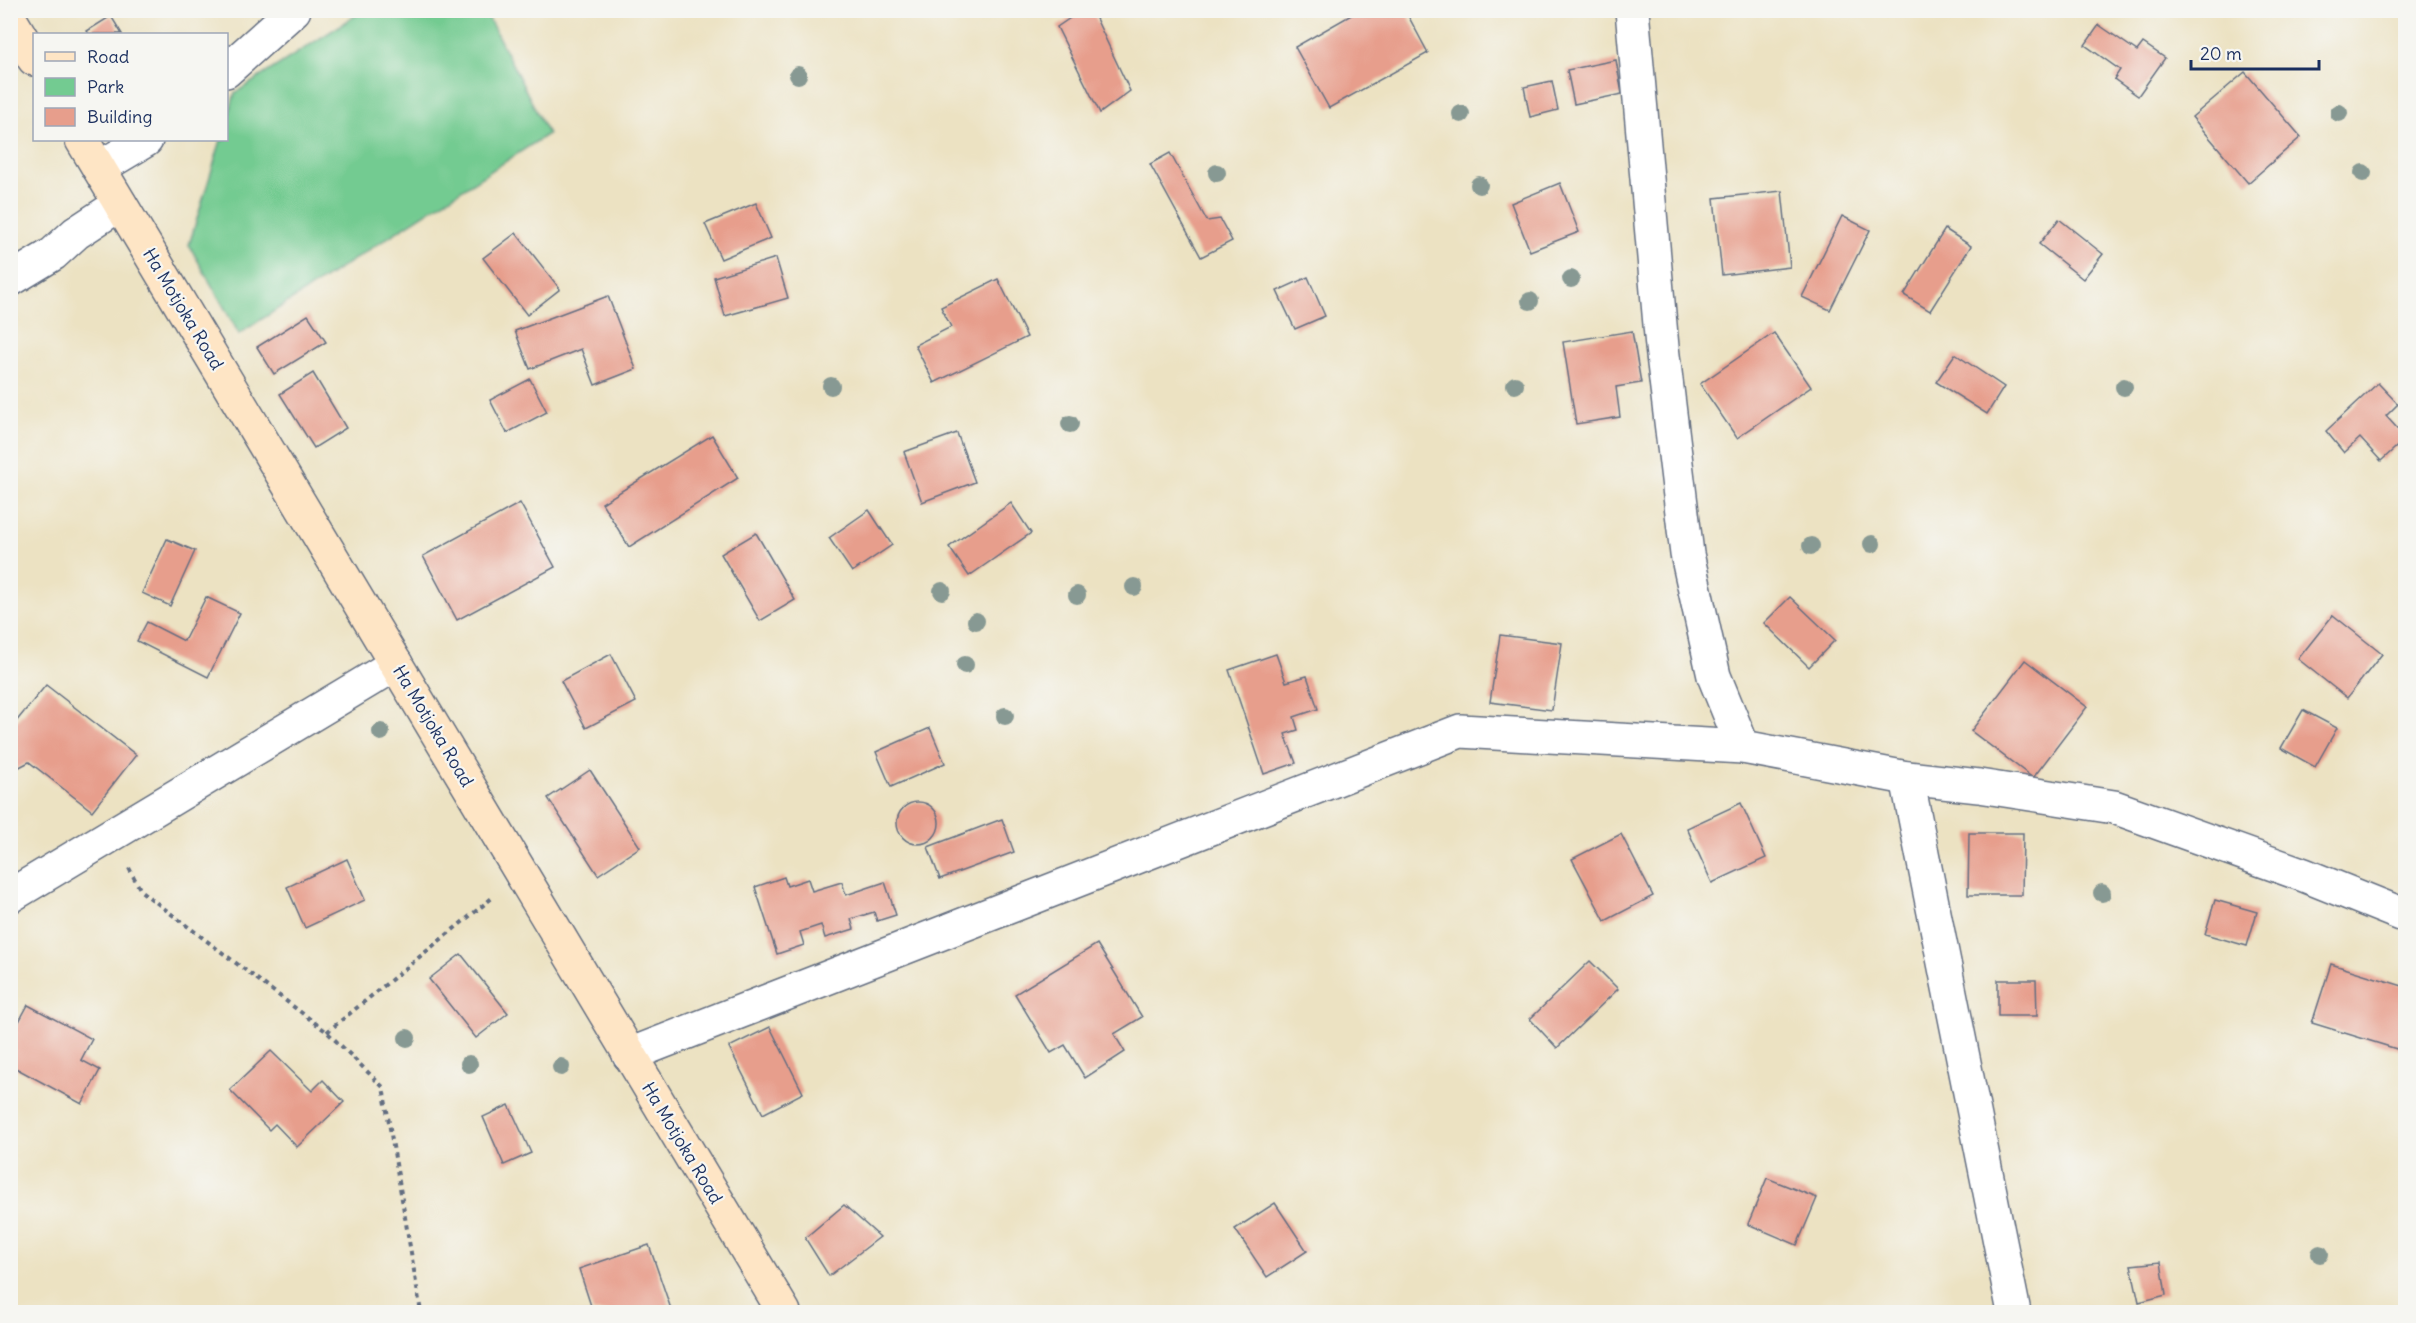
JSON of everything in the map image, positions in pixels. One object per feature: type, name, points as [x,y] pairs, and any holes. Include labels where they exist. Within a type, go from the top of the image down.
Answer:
[{"type":"street","points":[[228,69],[294,10]]},
{"type":"street","points":[[1632,10],[1662,347],[1687,554],[1714,675],[1743,747]]},
{"type":"street","points":[[10,19],[33,58]]},
{"type":"street","name":"Ha Motjoka Road","points":[[83,141],[784,1312]]},
{"type":"street","points":[[99,168],[144,141]]},
{"type":"street","points":[[10,280],[53,254],[76,233],[120,204]]},
{"type":"street","points":[[10,896],[396,664]]},
{"type":"street","points":[[629,1055],[1460,731],[1743,747],[1907,778],[1978,786],[2114,807],[2304,875],[2406,916]]},
{"type":"street","points":[[1907,778],[2014,1312]]},
{"type":"path","points":[[111,836],[141,891],[327,1032],[383,1087],[421,1312]]},
{"type":"path","points":[[327,1032],[522,874]]},
{"type":"green space","points":[[364,10],[485,11],[548,134],[239,334],[189,245],[221,141],[228,141],[228,118],[235,93]]},
{"type":"building","points":[[1082,10],[1092,10],[1130,91],[1100,113],[1057,27]]},
{"type":"building","points":[[1360,10],[1405,10],[1428,53],[1329,108],[1295,47]]},
{"type":"building","points":[[111,16],[121,33],[88,33],[87,31]]},
{"type":"building","points":[[2099,25],[2137,51],[2143,43],[2165,58],[2138,96],[2114,79],[2120,70],[2085,45]]},
{"type":"building","points":[[1616,60],[1622,94],[1574,104],[1567,70]]},
{"type":"building","points":[[2245,72],[2301,137],[2248,183],[2192,117]]},
{"type":"building","points":[[1552,81],[1558,110],[1530,117],[1524,87]]},
{"type":"building","points":[[1170,153],[1207,221],[1220,219],[1232,241],[1201,257],[1150,164]]},
{"type":"building","points":[[1560,183],[1579,232],[1530,251],[1511,203]]},
{"type":"building","points":[[1782,191],[1790,267],[1722,275],[1714,198]]},
{"type":"building","points":[[756,203],[771,238],[721,259],[705,224]]},
{"type":"building","points":[[1842,216],[1870,230],[1830,310],[1802,297]]},
{"type":"building","points":[[2059,219],[2103,254],[2083,279],[2039,244]]},
{"type":"building","points":[[1945,229],[1971,246],[1930,311],[1904,295]]},
{"type":"building","points":[[516,233],[560,289],[527,315],[483,258]]},
{"type":"building","points":[[776,258],[788,298],[725,316],[714,277]]},
{"type":"building","points":[[1308,277],[1325,316],[1295,329],[1277,291]]},
{"type":"building","points":[[998,279],[1027,337],[934,383],[915,345],[951,327],[941,307]]},
{"type":"building","points":[[608,296],[636,369],[595,385],[581,349],[530,369],[515,331]]},
{"type":"building","points":[[308,315],[326,342],[274,374],[257,347]]},
{"type":"building","points":[[1632,331],[1641,383],[1616,387],[1620,417],[1576,424],[1563,342]]},
{"type":"building","points":[[1774,333],[1811,387],[1737,438],[1700,384]]},
{"type":"building","points":[[1955,354],[2004,387],[1987,414],[1936,382]]},
{"type":"building","points":[[313,373],[346,428],[314,448],[280,394]]},
{"type":"building","points":[[530,379],[547,412],[507,433],[490,400]]},
{"type":"building","points":[[2378,383],[2398,404],[2386,416],[2406,438],[2381,461],[2360,438],[2344,453],[2326,431]]},
{"type":"building","points":[[957,433],[975,482],[922,502],[904,452]]},
{"type":"building","points":[[712,435],[738,478],[629,547],[602,503]]},
{"type":"building","points":[[520,503],[555,567],[457,620],[423,556]]},
{"type":"building","points":[[1011,503],[1031,533],[969,576],[949,547]]},
{"type":"building","points":[[869,510],[892,545],[852,572],[829,538]]},
{"type":"building","points":[[756,533],[795,600],[760,621],[721,554]]},
{"type":"building","points":[[167,539],[195,551],[170,606],[142,593]]},
{"type":"building","points":[[206,597],[240,613],[208,677],[137,641],[147,622],[184,641]]},
{"type":"building","points":[[1790,597],[1835,640],[1809,667],[1764,623]]},
{"type":"building","points":[[2333,615],[2382,654],[2347,698],[2298,659]]},
{"type":"building","points":[[1500,635],[1562,643],[1552,710],[1490,702]]},
{"type":"building","points":[[611,654],[636,702],[586,728],[561,681]]},
{"type":"building","points":[[1276,654],[1286,682],[1307,676],[1318,709],[1294,717],[1298,730],[1285,734],[1296,763],[1264,774],[1229,670]]},
{"type":"building","points":[[2025,660],[2087,707],[2033,778],[1971,731]]},
{"type":"building","points":[[46,685],[136,755],[92,811],[29,762],[10,772],[10,729]]},
{"type":"building","points":[[2303,710],[2337,728],[2315,767],[2281,748]]},
{"type":"building","points":[[930,728],[945,763],[891,787],[876,752]]},
{"type":"building","points":[[590,770],[640,847],[598,875],[548,798]]},
{"type":"building","points":[[918,802],[926,803],[933,808],[938,815],[938,831],[933,838],[926,843],[918,844],[910,843],[903,838],[898,831],[897,823],[898,815],[903,808],[910,803]]},
{"type":"building","points":[[1741,803],[1766,858],[1712,883],[1687,828]]},
{"type":"building","points":[[1002,819],[1014,852],[940,879],[928,847]]},
{"type":"building","points":[[1969,833],[2023,833],[2022,895],[1968,895]]},
{"type":"building","points":[[1621,834],[1653,896],[1605,921],[1572,859]]},
{"type":"building","points":[[347,859],[365,900],[305,928],[287,887]]},
{"type":"building","points":[[784,877],[787,886],[808,879],[812,891],[842,882],[846,895],[885,882],[896,915],[877,921],[874,912],[851,919],[854,929],[825,938],[821,925],[800,932],[804,945],[777,954],[755,887]]},
{"type":"building","points":[[2215,900],[2257,912],[2247,946],[2205,934]]},
{"type":"building","points":[[1097,944],[1142,1017],[1114,1034],[1125,1052],[1085,1078],[1065,1045],[1051,1053],[1015,994]]},
{"type":"building","points":[[461,954],[508,1013],[476,1038],[429,979]]},
{"type":"building","points":[[1590,961],[1618,989],[1557,1048],[1530,1019]]},
{"type":"building","points":[[2331,964],[2406,987],[2406,1032],[2400,1050],[2312,1023]]},
{"type":"building","points":[[1998,980],[2036,980],[2037,1016],[1998,1016]]},
{"type":"building","points":[[28,1005],[92,1039],[81,1060],[100,1070],[82,1104],[10,1065],[10,1038]]},
{"type":"building","points":[[770,1027],[803,1093],[763,1114],[729,1047]]},
{"type":"building","points":[[271,1051],[312,1091],[323,1080],[344,1102],[297,1147],[275,1124],[269,1130],[230,1090]]},
{"type":"building","points":[[509,1105],[531,1153],[504,1165],[483,1117]]},
{"type":"building","points":[[1767,1178],[1817,1198],[1797,1245],[1748,1224]]},
{"type":"building","points":[[1275,1203],[1307,1251],[1267,1277],[1235,1229]]},
{"type":"building","points":[[844,1205],[880,1237],[829,1276],[805,1238]]},
{"type":"building","points":[[649,1245],[672,1312],[593,1312],[579,1269]]},
{"type":"building","points":[[2161,1262],[2166,1295],[2139,1302],[2131,1265]]}]
